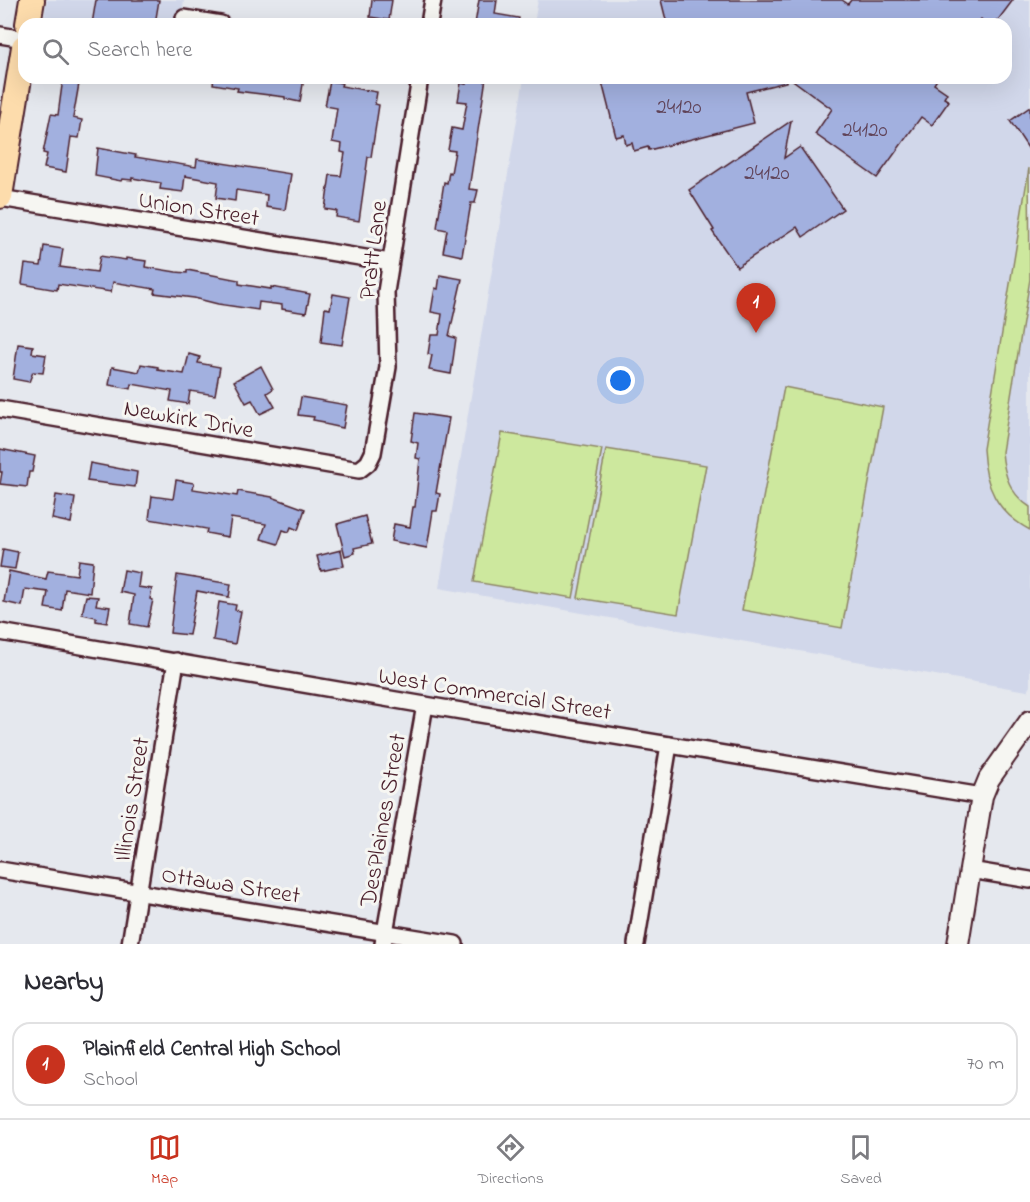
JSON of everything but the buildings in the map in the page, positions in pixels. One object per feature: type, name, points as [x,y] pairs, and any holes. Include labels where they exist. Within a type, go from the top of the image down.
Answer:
[{"type":"main road","points":[[29,18],[32,0]]},
{"type":"main road","points":[[0,197],[18,84]]},
{"type":"street","points":[[430,18],[433,0]]},
{"type":"street","points":[[0,35],[18,38]]},
{"type":"street","name":"Pratt Lane","points":[[368,463],[373,453],[388,367],[386,292],[419,84]]},
{"type":"street","name":"Union Street","points":[[0,197],[390,262]]},
{"type":"street","name":"Newkirk Drive","points":[[0,409],[359,470],[368,463]]},
{"type":"street","name":"West Commercial Street","points":[[0,632],[425,705],[982,796]]},
{"type":"street","name":"Illinois Street","points":[[130,944],[176,661]]},
{"type":"street","name":"DesPlaines Street","points":[[384,938],[425,705]]},
{"type":"street","points":[[958,944],[982,796],[989,779],[1030,721]]},
{"type":"street","points":[[636,944],[669,745]]},
{"type":"street","name":"Ottawa Street","points":[[0,870],[139,892],[384,938],[455,944]]},
{"type":"street","points":[[970,870],[1030,880]]},
{"type":"shaded area","points":[[47,0],[184,0],[182,18],[44,18]]},
{"type":"shaded area","points":[[538,0],[1030,0],[1030,686],[1027,691],[439,588],[523,84],[1012,84],[1012,18],[535,18]]},
{"type":"green space","points":[[1029,168],[1030,279],[1002,452],[1009,483],[1017,496],[1030,507],[1030,530],[1009,515],[994,497],[986,475],[983,449]]},
{"type":"green space","points":[[784,387],[883,407],[842,628],[742,610]]},
{"type":"green space","points":[[502,433],[602,449],[573,598],[474,582]]},
{"type":"green space","points":[[606,449],[706,465],[678,614],[578,598]]},
{"type":"place","name":"Plainfield Central High School","points":[[756,333]]}]
